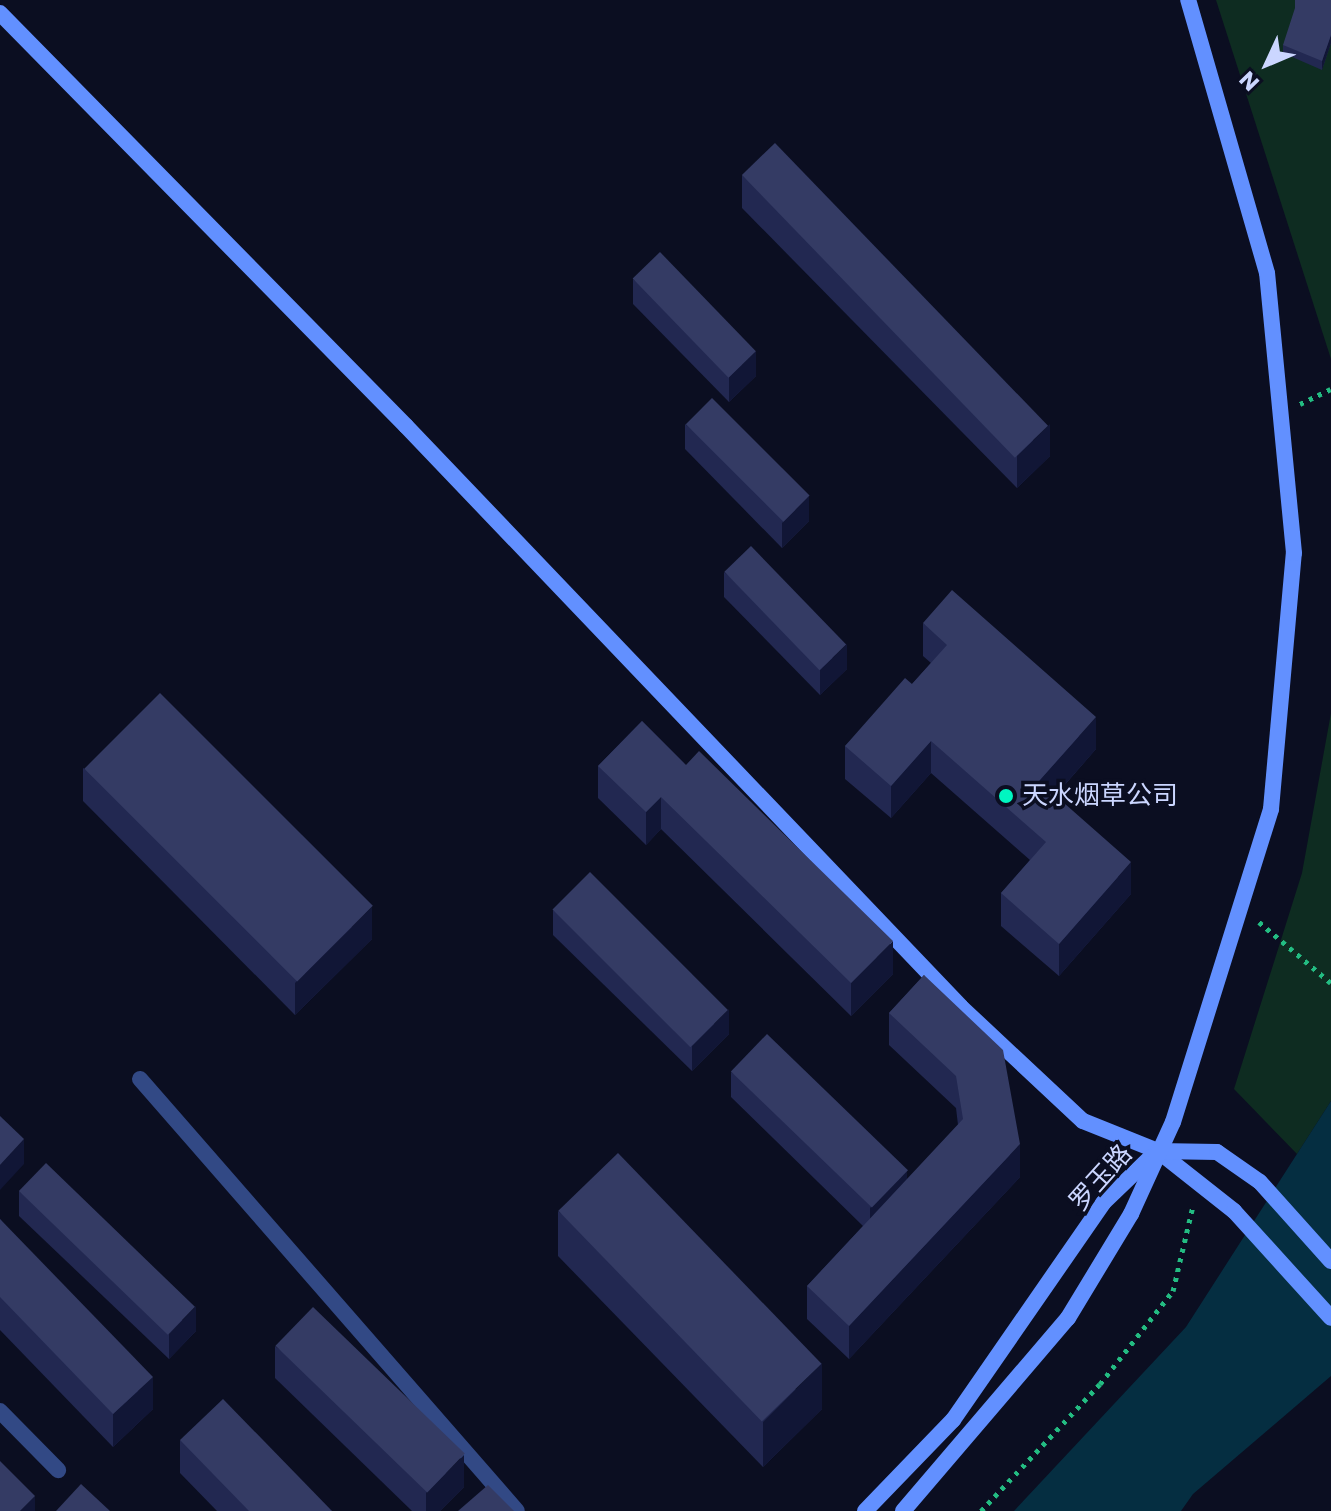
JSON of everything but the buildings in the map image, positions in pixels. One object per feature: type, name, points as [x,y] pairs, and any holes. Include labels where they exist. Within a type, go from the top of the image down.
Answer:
[{"type":"main road","points":[[1158,1151],[1173,1122],[1271,809],[1294,553],[1267,273],[1188,0]]},
{"type":"main road","points":[[0,13],[406,426],[961,1007],[1083,1121],[1158,1151],[1234,1211],[1331,1318]]},
{"type":"main road","points":[[1158,1151],[1217,1152],[1260,1182],[1331,1261]]},
{"type":"main road","name":"罗玉路","points":[[865,1511],[953,1420],[1103,1203],[1158,1151]]},
{"type":"main road","name":"罗玉路","points":[[903,1511],[1068,1318],[1131,1214],[1158,1151]]},
{"type":"street","points":[[140,1079],[517,1511]]},
{"type":"street","points":[[0,1411],[58,1470]]},
{"type":"path","points":[[1280,411],[1331,389]]},
{"type":"path","points":[[1241,907],[1331,983]]},
{"type":"path","points":[[981,1511],[1100,1384],[1173,1291],[1198,1185]]},
{"type":"green space","points":[[1216,0],[1331,0],[1331,359]]},
{"type":"green space","points":[[1331,713],[1331,1101],[1297,1154],[1234,1089],[1302,873]]},
{"type":"water","points":[[1331,1101],[1331,1376],[1193,1494],[1181,1511],[1014,1511],[1186,1327]]},
{"type":"place","name":"天水烟草公司","points":[[1006,796]]}]
